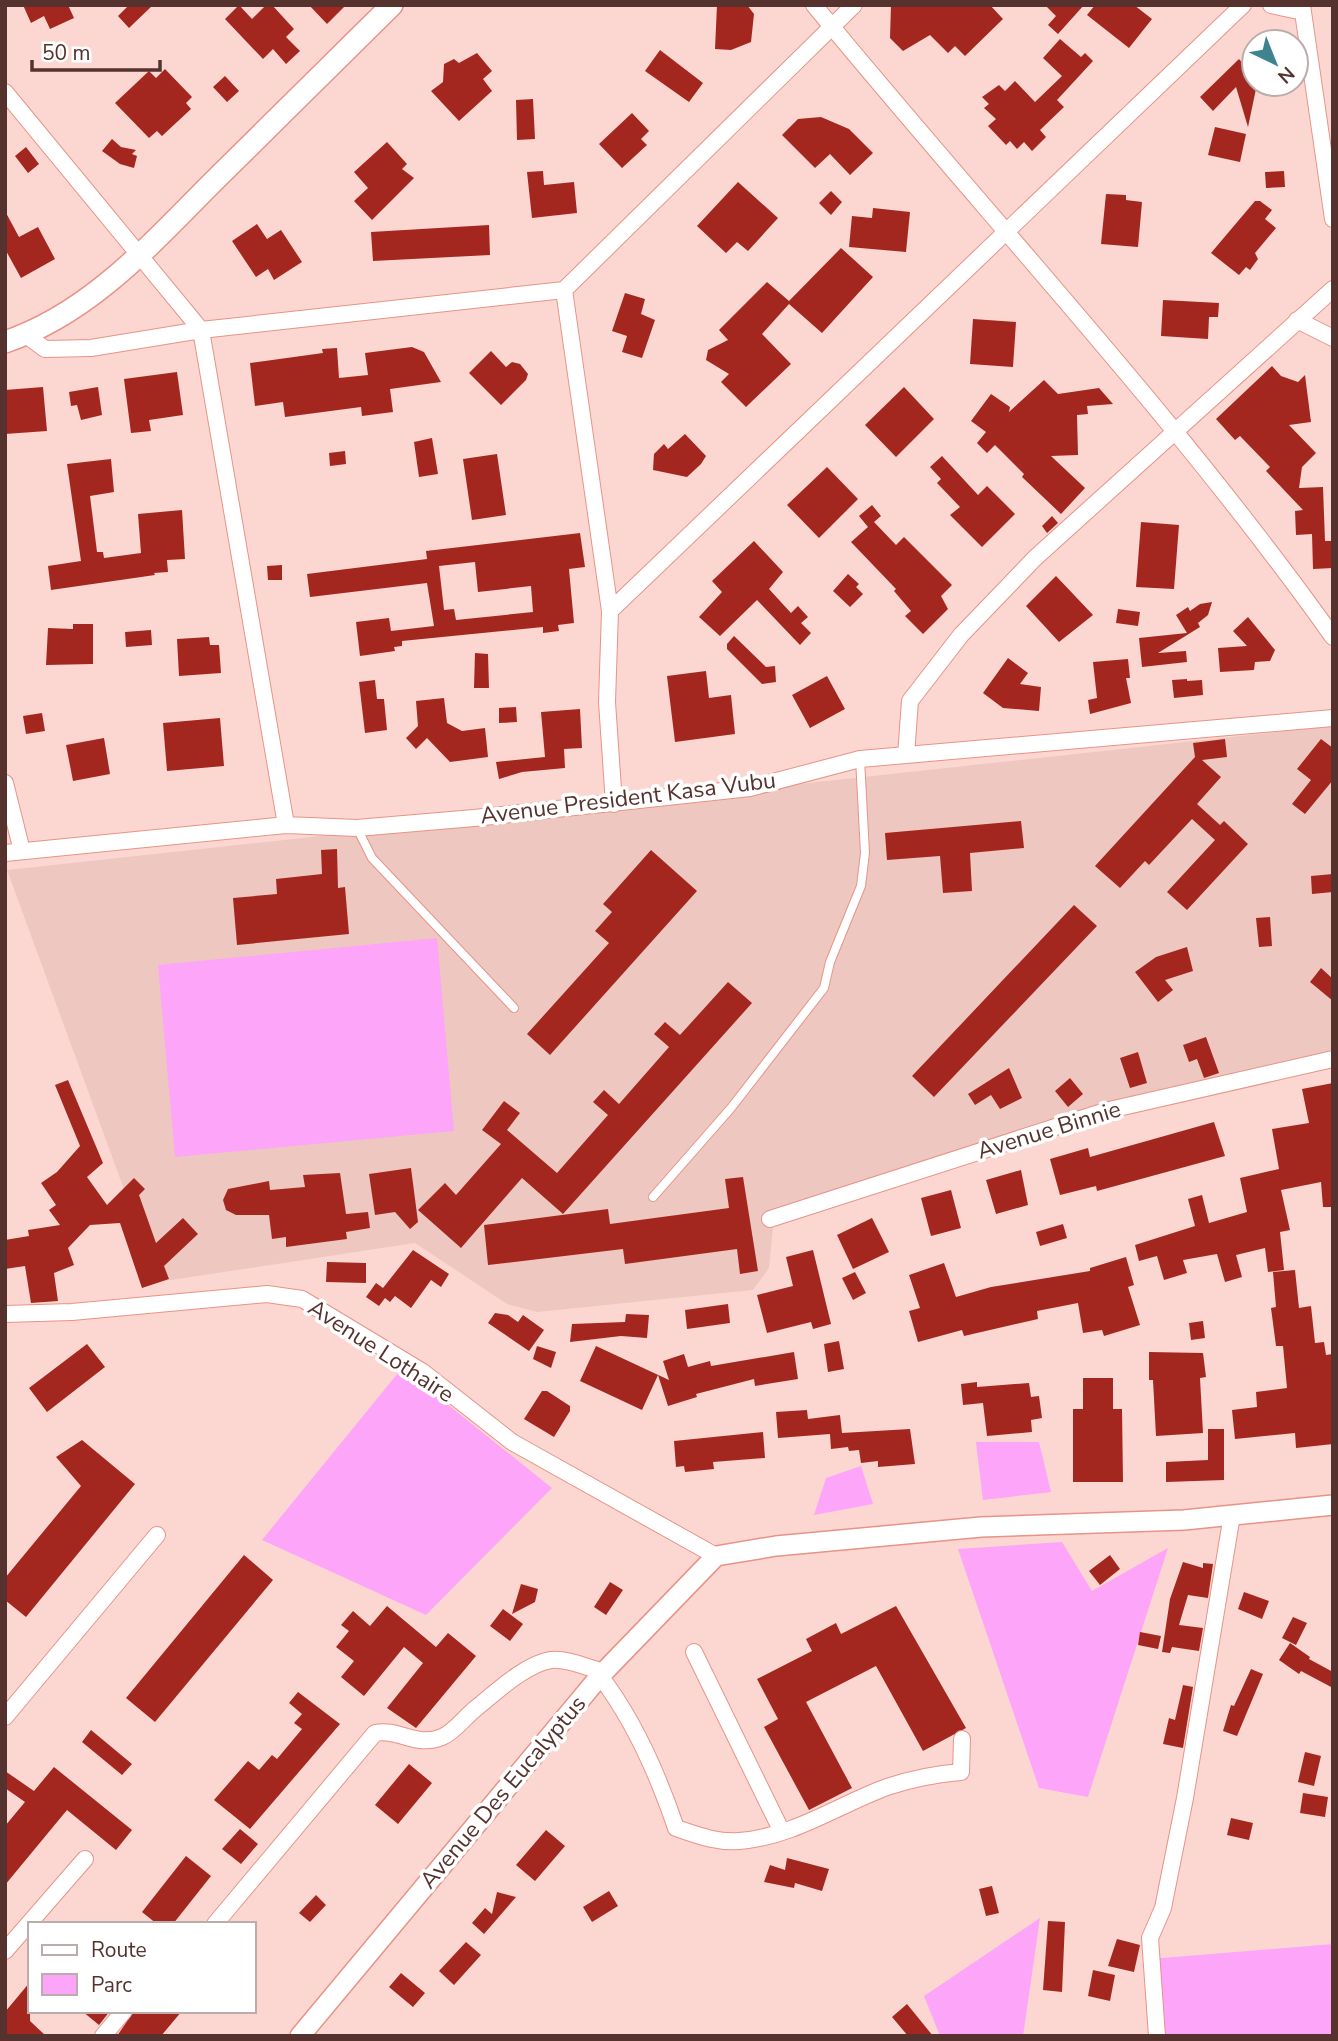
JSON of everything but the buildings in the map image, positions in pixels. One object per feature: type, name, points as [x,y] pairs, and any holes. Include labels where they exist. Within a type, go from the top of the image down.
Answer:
[{"type":"main road","points":[[5,342],[26,335],[88,300],[138,256],[392,5]]},
{"type":"street","points":[[814,5],[1176,432],[1266,544],[1333,638]]},
{"type":"street","points":[[26,335],[45,349],[91,348],[201,330],[564,290],[854,5]]},
{"type":"street","points":[[610,611],[1243,5]]},
{"type":"street","points":[[1271,5],[1303,9],[1333,219]]},
{"type":"street","points":[[5,92],[201,330],[286,825]]},
{"type":"street","points":[[906,755],[910,701],[961,635],[1035,558],[1333,289]]},
{"type":"street","points":[[564,290],[610,611],[607,702],[614,804]]},
{"type":"street","points":[[1297,320],[1333,338]]},
{"type":"street","name":"Avenue President Kasa Vubu","points":[[13,852],[286,825],[356,828],[614,804],[750,788],[860,759],[1333,718]]},
{"type":"street","points":[[5,783],[13,852]]},
{"type":"street","name":"Avenue Binnie","points":[[770,1219],[1105,1111],[1333,1059]]},
{"type":"street","name":"Avenue Lothaire","points":[[5,1314],[72,1312],[267,1294],[302,1299],[423,1372],[512,1442],[716,1556]]},
{"type":"street","points":[[716,1556],[776,1546],[981,1527],[1184,1520],[1333,1505]]},
{"type":"street","points":[[1157,2036],[1150,1938],[1163,1908],[1185,1798],[1232,1515]]},
{"type":"street","points":[[5,1717],[157,1535]]},
{"type":"street","name":"Avenue Des Eucalyptus","points":[[300,2036],[602,1674],[716,1556]]},
{"type":"street","points":[[694,1652],[782,1832]]},
{"type":"street","points":[[217,1922],[374,1733],[387,1730],[406,1739],[428,1742],[444,1737],[474,1710],[531,1668],[551,1660],[602,1674],[662,1787],[676,1828],[708,1839],[740,1841],[782,1832],[886,1788],[932,1775],[961,1772],[962,1739]]},
{"type":"street","points":[[30,1922],[85,1859]]},
{"type":"street","points":[[5,1951],[28,1925]]},
{"type":"street","points":[[103,2036],[122,2013]]},
{"type":"lane","points":[[653,1197],[731,1108],[824,988],[830,962],[861,886],[865,853],[860,759]]},
{"type":"lane","points":[[356,828],[372,858],[514,1008]]},
{"type":"shaded area","points":[[1333,726],[1333,1061],[950,1154],[774,1218],[769,1268],[753,1290],[537,1312],[507,1304],[415,1243],[158,1282],[7,870]]},
{"type":"green space","points":[[437,938],[454,1131],[175,1157],[158,965]]},
{"type":"green space","points":[[402,1368],[552,1488],[426,1615],[262,1540]]},
{"type":"green space","points":[[976,1442],[1039,1442],[1051,1492],[983,1500]]},
{"type":"green space","points":[[861,1466],[873,1504],[814,1515],[826,1478]]},
{"type":"green space","points":[[1062,1542],[1092,1591],[1168,1548],[1088,1797],[1039,1788],[958,1549]]},
{"type":"green space","points":[[1040,1918],[1023,2036],[940,2036],[924,1996]]},
{"type":"green space","points":[[1333,1944],[1333,2036],[1156,2036],[1150,1959]]}]
